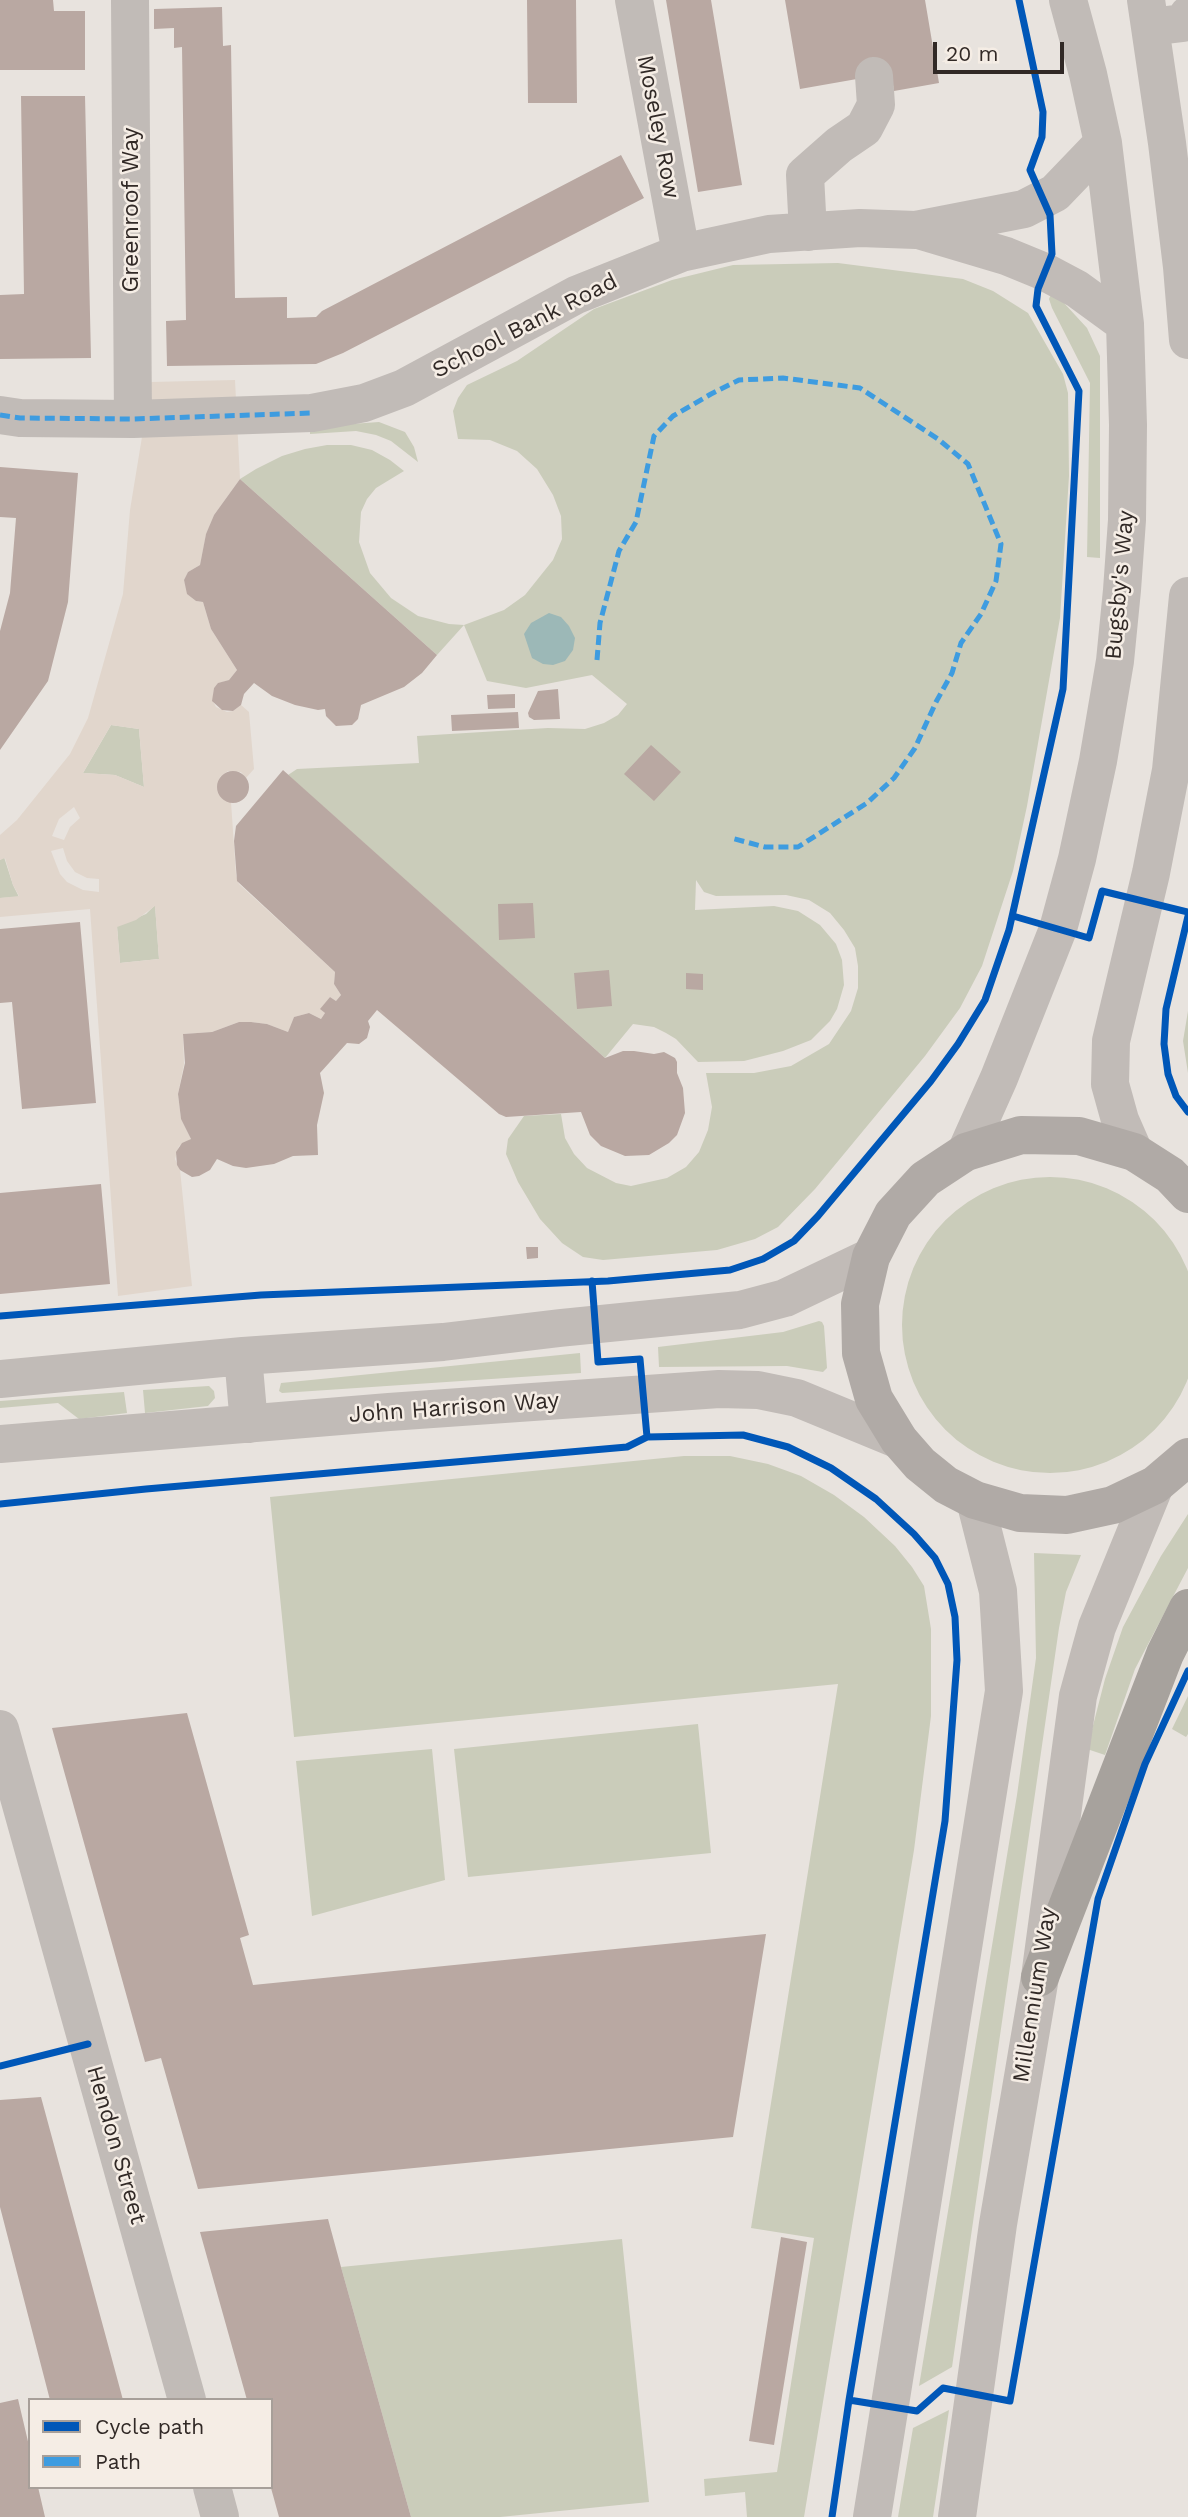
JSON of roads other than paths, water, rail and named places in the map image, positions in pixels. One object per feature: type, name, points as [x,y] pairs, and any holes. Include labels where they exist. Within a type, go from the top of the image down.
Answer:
[{"type":"highway","points":[[1040,1978],[1165,1654],[1188,1608]]},
{"type":"main road","points":[[1188,1194],[1170,1175],[1134,1152],[1079,1136],[1021,1135],[966,1152],[925,1179],[893,1214],[871,1257],[860,1304],[860,1353],[874,1399],[899,1440],[920,1464],[946,1485],[975,1500],[1020,1513],[1067,1515],[1113,1505],[1155,1485],[1188,1457]]},
{"type":"street","name":"Greenroof Way","points":[[130,0],[132,419]]},
{"type":"street","name":"Moseley Row","points":[[634,0],[681,253]]},
{"type":"street","name":"Bugsby's Way","points":[[966,1152],[999,1078],[1058,929],[1077,859],[1098,761],[1115,661],[1126,532],[1128,425],[1125,324],[1103,143],[1068,0]]},
{"type":"street","points":[[1188,15],[1183,23],[1148,13],[1177,150],[1188,340]]},
{"type":"street","points":[[808,232],[805,175],[839,145],[864,128],[876,105],[874,76]]},
{"type":"street","name":"School Bank Road","points":[[0,415],[20,418],[132,419],[312,413],[364,403],[404,388],[576,295],[681,253],[769,234],[860,228],[916,230],[1024,209],[1055,193],[1103,143]]},
{"type":"street","name":"School Bank Road","points":[[916,230],[1006,256],[1045,272],[1077,289],[1125,324]]},
{"type":"street","points":[[1134,1152],[1120,1120],[1110,1084],[1111,1041],[1152,873],[1171,770],[1188,596]]},
{"type":"street","points":[[0,1378],[243,1356],[443,1342],[740,1310],[785,1298],[871,1257]]},
{"type":"street","points":[[243,1356],[249,1424]]},
{"type":"street","name":"John Harrison Way","points":[[0,1444],[719,1389],[758,1390],[797,1398],[899,1440]]},
{"type":"street","name":"Millennium Way","points":[[957,2517],[998,2224],[1040,1978],[1078,1696],[1097,1627],[1155,1485]]},
{"type":"street","points":[[872,2517],[1004,1691],[998,1591],[975,1500]]},
{"type":"street","name":"Hendon Street","points":[[0,1729],[186,2398]]},
{"type":"street","points":[[213,2489],[220,2517]]},
{"type":"water","points":[[549,613],[561,617],[575,638],[573,650],[565,661],[553,665],[543,664],[532,658],[524,634],[531,623]]}]
